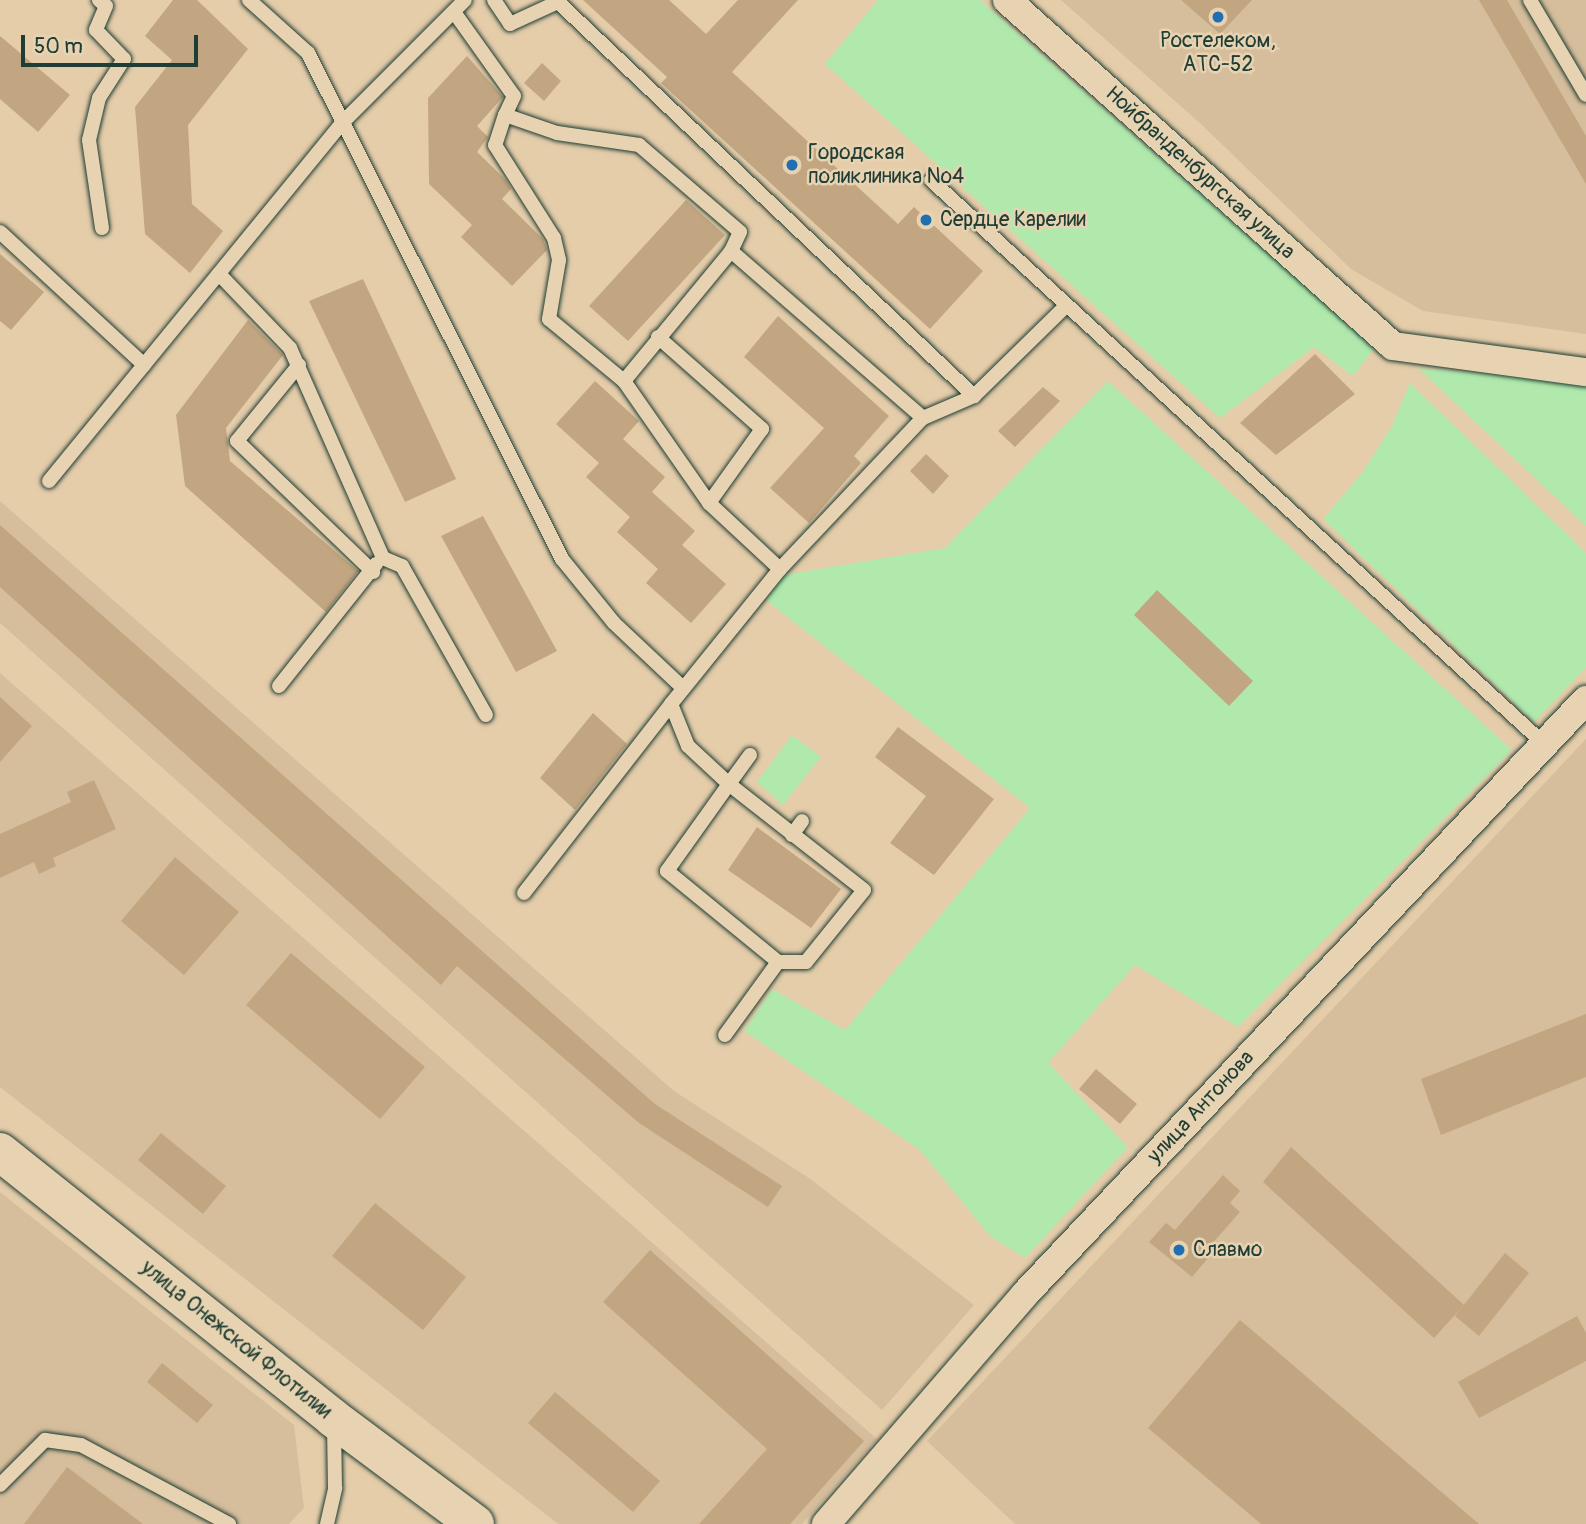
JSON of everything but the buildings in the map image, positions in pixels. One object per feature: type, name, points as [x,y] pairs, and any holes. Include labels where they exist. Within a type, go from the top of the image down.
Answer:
[{"type":"main road","name":"улица Онежской Флотилии","points":[[0,1152],[458,1519]]},
{"type":"street","name":"Нойбранденбургская улица","points":[[1007,0],[1393,346],[1586,372]]},
{"type":"street","name":"улица Антонова","points":[[826,1524],[1025,1294],[1586,699]]},
{"type":"lane","points":[[249,0],[308,53],[341,124],[562,559],[614,623],[683,688]]},
{"type":"lane","points":[[49,481],[341,124],[465,0]]},
{"type":"lane","points":[[494,0],[510,24],[559,1],[974,396]]},
{"type":"lane","points":[[1531,0],[1586,95]]},
{"type":"lane","points":[[102,228],[89,140],[99,98],[124,59],[96,30],[105,2]]},
{"type":"lane","points":[[454,12],[514,96],[495,145],[554,238],[559,260],[549,319],[624,381],[709,503],[780,569]]},
{"type":"lane","points":[[505,115],[557,133],[639,145],[740,233],[731,251],[624,381]]},
{"type":"lane","points":[[931,180],[1543,743]]},
{"type":"lane","points":[[0,232],[144,365]]},
{"type":"lane","points":[[731,251],[923,418]]},
{"type":"lane","points":[[219,274],[290,348],[383,558],[402,566],[486,715]]},
{"type":"lane","points":[[524,893],[683,688],[780,569],[923,418],[974,396],[1067,305]]},
{"type":"lane","points":[[658,337],[762,429],[709,503]]},
{"type":"lane","points":[[299,365],[237,442],[373,572]]},
{"type":"lane","points":[[279,686],[383,558]]},
{"type":"lane","points":[[671,704],[688,746],[729,784],[864,890],[806,962],[778,962],[667,871],[729,784],[750,755]]},
{"type":"lane","points":[[792,835],[802,821]]},
{"type":"lane","points":[[725,1035],[778,962]]},
{"type":"lane","points":[[328,1524],[335,1488],[333,1418]]},
{"type":"lane","points":[[1,1481],[45,1440],[81,1445],[229,1524]]},
{"type":"shaded area","points":[[1061,0],[1586,0],[1586,334],[1423,311],[1351,269],[1202,125]]},
{"type":"shaded area","points":[[0,501],[674,1091],[809,1178],[974,1305],[882,1410],[0,623]]},
{"type":"shaded area","points":[[0,673],[877,1439],[802,1524],[558,1524],[0,1087]]},
{"type":"shaded area","name":"Славмо","points":[[1586,739],[1586,1524],[1015,1524],[927,1441]]},
{"type":"shaded area","points":[[0,1192],[294,1425],[304,1508],[289,1524],[0,1524]]},
{"type":"green space","points":[[878,0],[980,0],[1375,347],[1353,376],[1314,347],[1220,418],[825,64]]},
{"type":"green space","points":[[1418,368],[1586,382],[1586,526]]},
{"type":"green space","points":[[1108,381],[1512,750],[1238,1027],[1135,965],[1048,1063],[1128,1147],[1025,1258],[990,1236],[920,1150],[744,1031],[772,989],[845,1030],[1030,808],[766,600],[783,575],[945,548]]},
{"type":"green space","points":[[1410,383],[1586,553],[1586,668],[1534,722],[1323,519],[1362,473],[1392,426]]},
{"type":"green space","points":[[792,735],[821,757],[783,805],[757,782]]},
{"type":"place","name":"Ростелеком, АТС-52","points":[[1218,17]]},
{"type":"place","name":"Городская поликлиника №4","points":[[792,165]]},
{"type":"place","name":"Сердце Карелии","points":[[926,220]]},
{"type":"place","name":"Славмо","points":[[1179,1250]]}]
